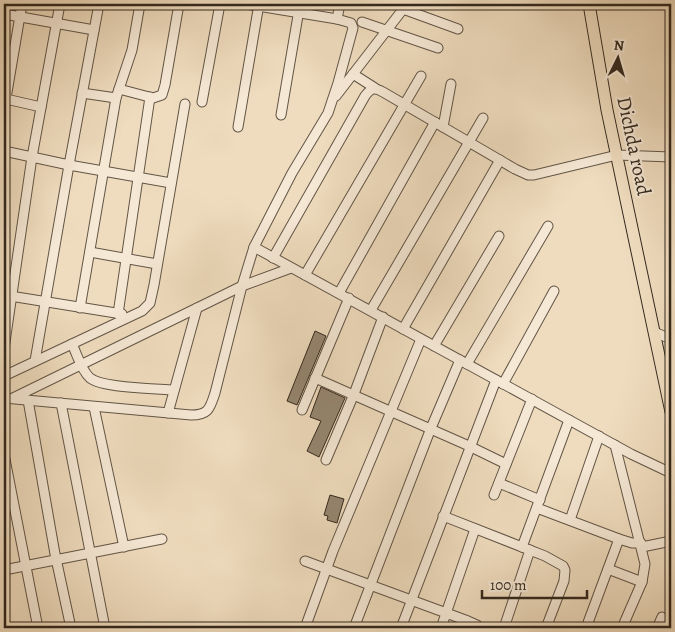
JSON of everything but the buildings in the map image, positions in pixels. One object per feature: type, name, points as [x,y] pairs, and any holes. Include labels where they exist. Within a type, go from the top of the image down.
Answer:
[{"type":"main road","name":"Dichda road","points":[[589,4],[617,155],[654,332],[668,389],[671,412]]},
{"type":"street","points":[[4,110],[22,4]]},
{"type":"street","points":[[4,350],[7,295],[60,4]]},
{"type":"street","points":[[35,361],[99,4]]},
{"type":"street","points":[[80,308],[116,98],[132,50],[140,4]]},
{"type":"street","points":[[119,89],[150,97],[162,95],[179,4]]},
{"type":"street","points":[[202,102],[220,4]]},
{"type":"street","points":[[8,398],[168,414],[198,415],[205,414],[209,410],[254,247],[292,173],[324,120],[333,100],[353,28],[349,22],[299,8],[246,4]]},
{"type":"street","points":[[337,19],[340,4]]},
{"type":"street","points":[[238,126],[259,5]]},
{"type":"street","points":[[333,100],[405,6],[458,29]]},
{"type":"street","points":[[281,115],[299,8]]},
{"type":"street","points":[[4,14],[94,30]]},
{"type":"street","points":[[362,22],[438,48]]},
{"type":"street","points":[[353,74],[522,173],[534,175],[617,155],[671,158]]},
{"type":"street","points":[[305,275],[421,76]]},
{"type":"street","points":[[443,127],[451,84]]},
{"type":"street","points":[[273,258],[365,96],[371,89],[375,88]]},
{"type":"street","points":[[82,93],[116,98]]},
{"type":"street","points":[[118,314],[150,97]]},
{"type":"street","points":[[6,99],[41,107]]},
{"type":"street","points":[[4,376],[142,311],[150,303],[185,104]]},
{"type":"street","points":[[371,310],[483,118]]},
{"type":"street","points":[[339,293],[435,122]]},
{"type":"street","points":[[4,151],[69,165],[171,183]]},
{"type":"street","points":[[404,329],[500,160]]},
{"type":"street","points":[[354,628],[430,428],[463,362],[548,226]]},
{"type":"street","points":[[434,346],[499,236]]},
{"type":"street","points":[[254,247],[615,445],[671,473]]},
{"type":"street","points":[[90,252],[157,264]]},
{"type":"street","points":[[8,398],[242,286],[291,268]]},
{"type":"street","points":[[400,628],[469,446],[499,382],[554,291]]},
{"type":"street","points":[[7,295],[132,316]]},
{"type":"street","points":[[302,410],[349,298]]},
{"type":"street","points":[[168,414],[196,308]]},
{"type":"street","points":[[326,460],[383,318]]},
{"type":"street","points":[[654,332],[671,339]]},
{"type":"street","points":[[304,628],[390,410],[421,339]]},
{"type":"street","points":[[72,344],[91,378],[101,383],[174,390]]},
{"type":"street","points":[[315,378],[430,428],[506,464]]},
{"type":"street","points":[[494,495],[532,399]]},
{"type":"street","points":[[28,400],[71,628]]},
{"type":"street","points":[[61,403],[105,628]]},
{"type":"street","points":[[94,407],[124,547]]},
{"type":"street","points":[[504,628],[538,504],[570,420]]},
{"type":"street","points":[[570,520],[599,436]]},
{"type":"street","points":[[615,445],[642,545],[646,570],[622,628]]},
{"type":"street","points":[[4,454],[38,628]]},
{"type":"street","points":[[499,483],[570,520],[619,539],[642,545],[671,541]]},
{"type":"street","points":[[443,516],[561,563],[565,570],[562,588],[546,628]]},
{"type":"street","points":[[441,628],[475,529]]},
{"type":"street","points":[[4,570],[162,539]]},
{"type":"street","points":[[586,628],[619,539]]},
{"type":"street","points":[[306,561],[447,613],[472,623],[479,628]]},
{"type":"street","points":[[608,569],[642,582]]},
{"type":"street","points":[[657,628],[662,617]]}]
